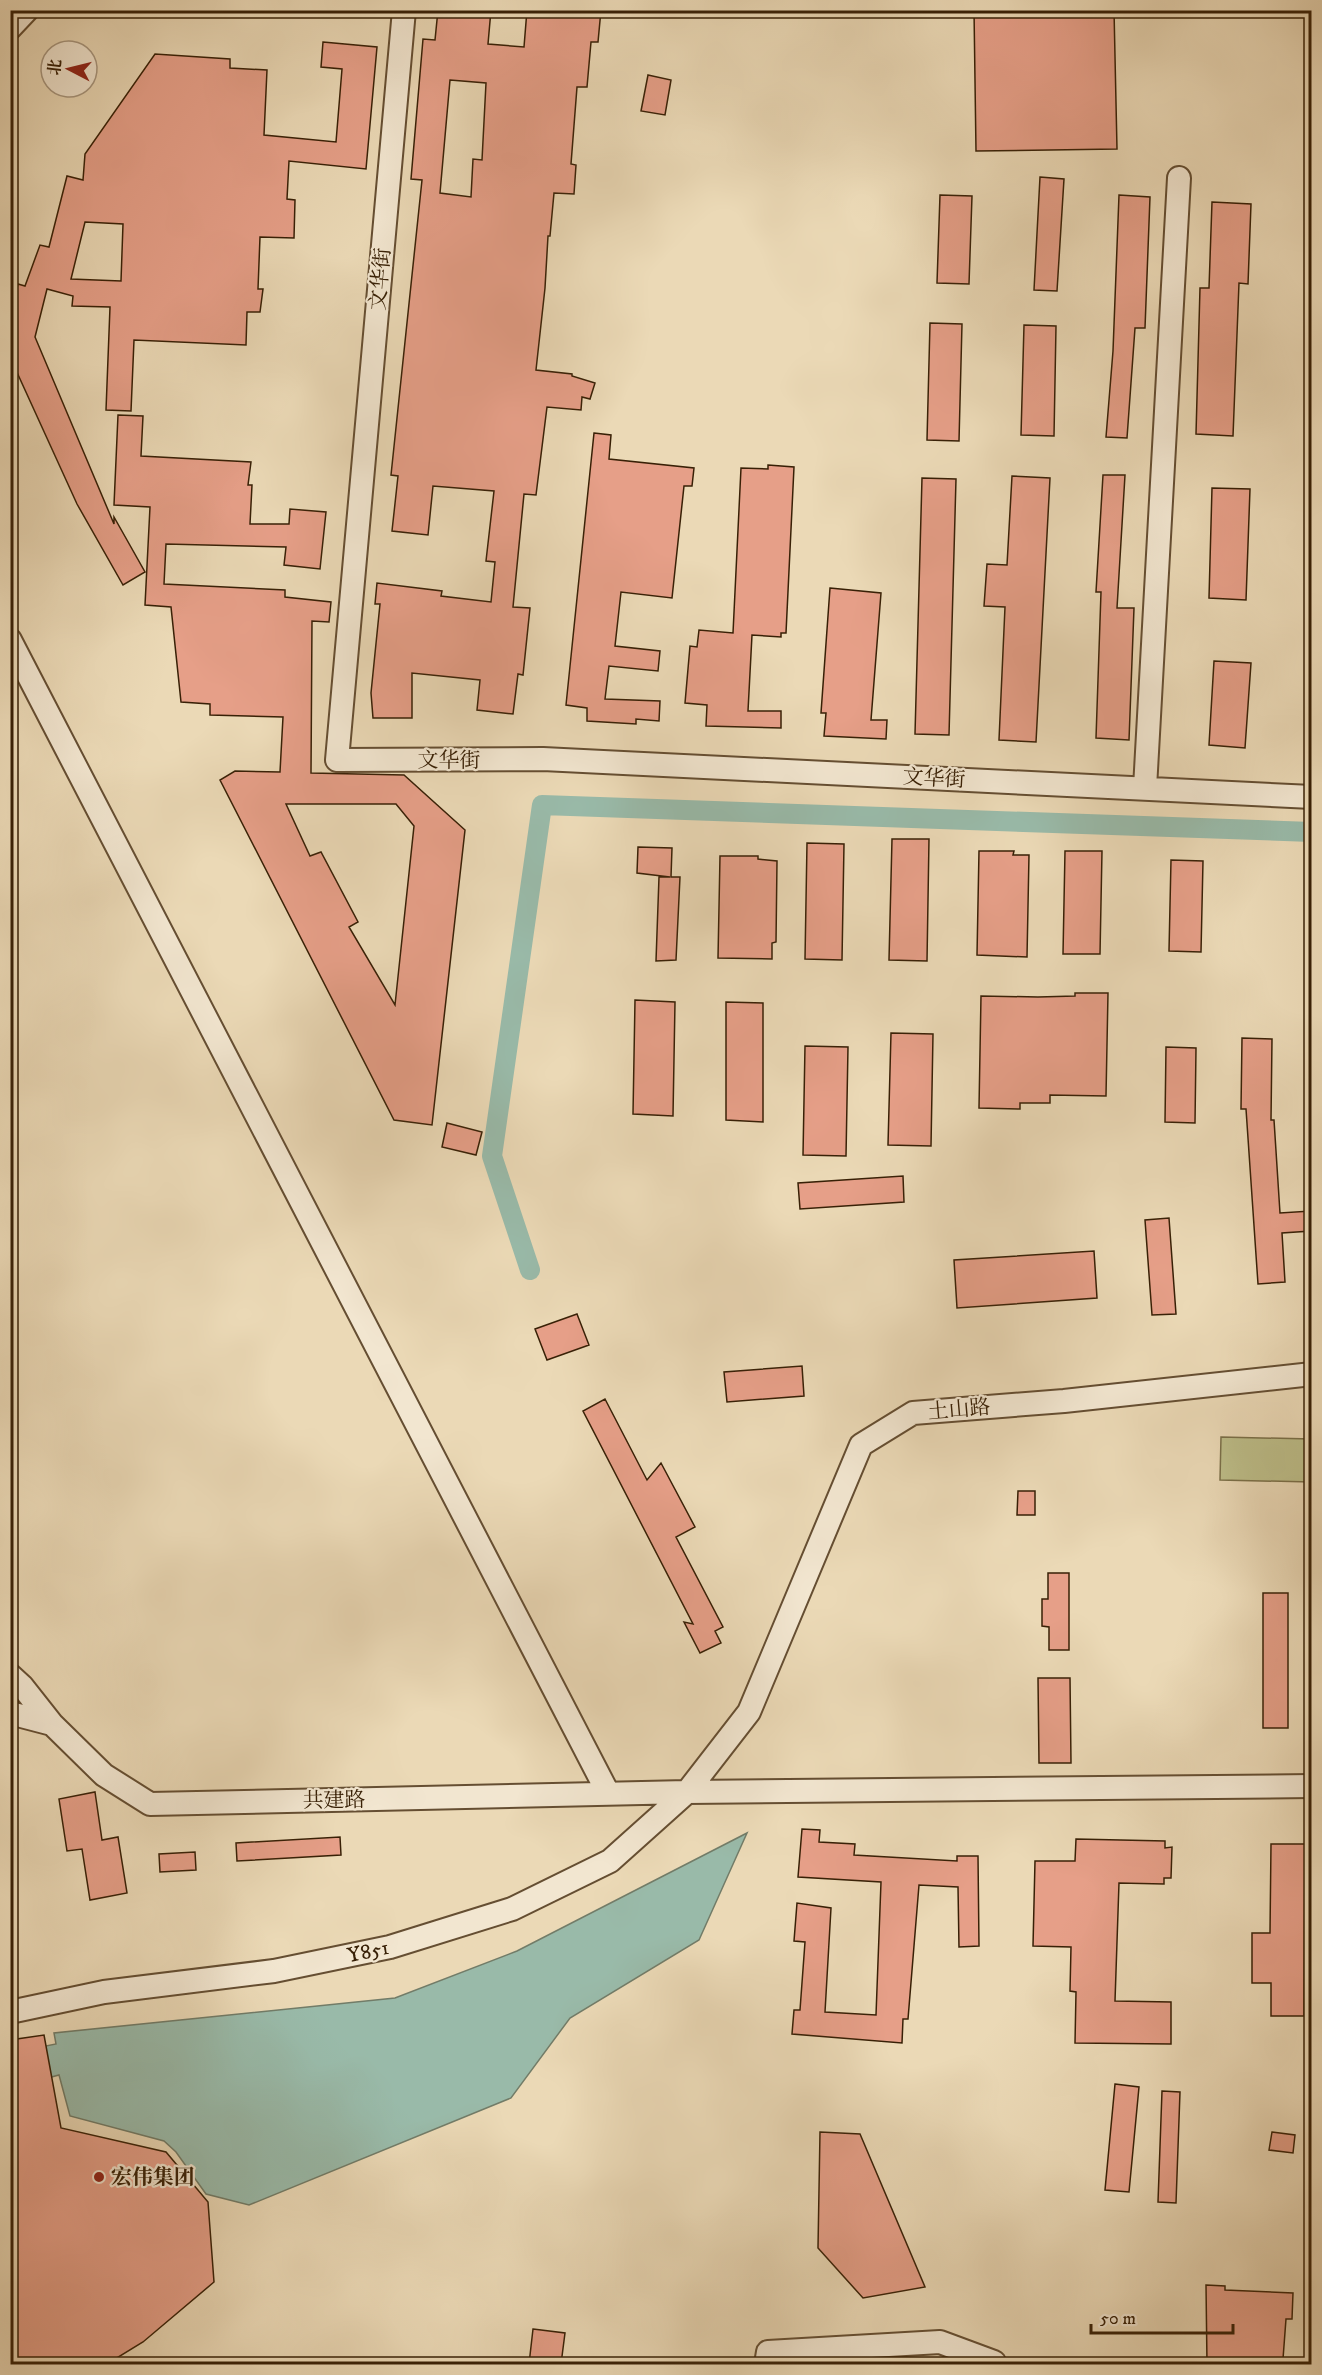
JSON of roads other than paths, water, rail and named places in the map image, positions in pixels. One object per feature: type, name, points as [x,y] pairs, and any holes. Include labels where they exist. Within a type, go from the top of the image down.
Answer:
[{"type":"street","points":[[10,28],[27,10]]},
{"type":"street","name":"文华街","points":[[404,10],[337,760],[543,759],[1311,797]]},
{"type":"street","points":[[1145,788],[1179,178]]},
{"type":"street","points":[[10,640],[608,1793]]},
{"type":"street","name":"土山路","points":[[687,1792],[748,1712],[861,1445],[913,1413],[1064,1401],[1311,1374]]},
{"type":"street","points":[[10,1675],[22,1686],[52,1724]]},
{"type":"street","name":"共建路","points":[[10,1713],[52,1724],[104,1775],[150,1804],[608,1793],[1311,1785]]},
{"type":"street","name":"Y851","points":[[10,2012],[104,1992],[274,1971],[390,1947],[512,1909],[610,1861],[687,1792]]},
{"type":"street","points":[[766,2364],[768,2352],[939,2342],[994,2362],[993,2364]]},
{"type":"waterway","points":[[530,1270],[492,1156],[542,805],[1312,832]]},
{"type":"place","name":"宏伟集团","points":[[99,2177]]}]
